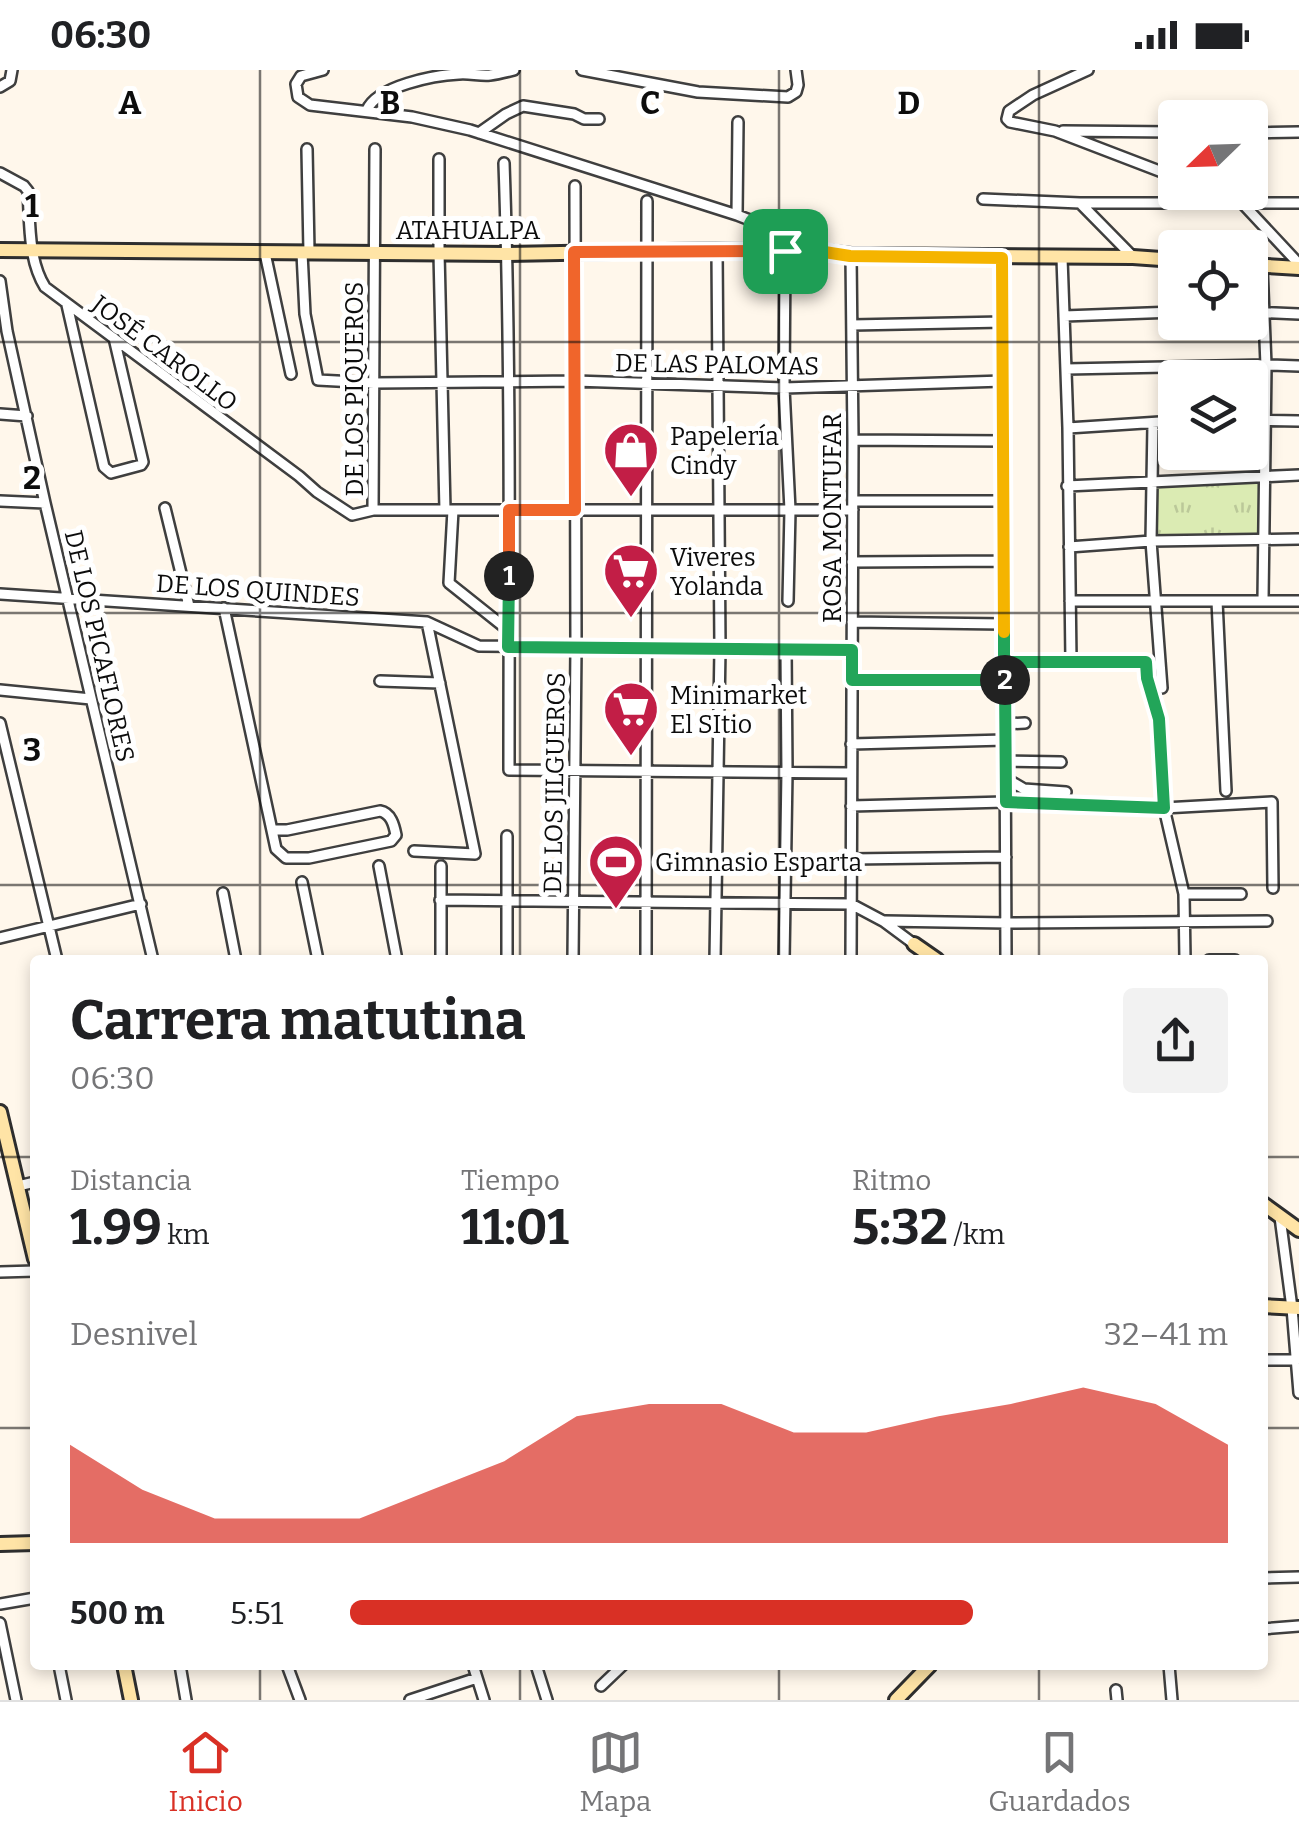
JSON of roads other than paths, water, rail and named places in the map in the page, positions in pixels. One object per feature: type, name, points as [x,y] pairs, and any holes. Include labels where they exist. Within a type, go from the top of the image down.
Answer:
[{"type":"street","points":[[0,86],[10,81],[12,70]]},
{"type":"street","points":[[323,70],[298,80],[298,97],[310,105],[438,121],[738,215],[806,242],[818,251]]},
{"type":"street","points":[[367,110],[380,94],[413,82],[442,75],[487,76],[514,70]]},
{"type":"street","points":[[582,70],[698,92],[788,96],[796,92],[796,70]]},
{"type":"street","points":[[1088,70],[1033,95],[1006,115],[1010,122],[1055,131],[1158,171]]},
{"type":"street","points":[[479,133],[523,106],[599,119]]},
{"type":"street","points":[[738,122],[738,215]]},
{"type":"street","points":[[1055,131],[1158,132]]},
{"type":"street","points":[[1268,133],[1299,132]]},
{"type":"street","points":[[1282,133],[1299,142]]},
{"type":"street","name":"DE LAS PALOMAS","points":[[307,149],[306,314],[318,380],[575,381],[784,388],[1003,381]]},
{"type":"street","name":"DE LOS PIQUEROS","points":[[375,149],[373,510],[790,510],[1004,501]]},
{"type":"street","points":[[440,158],[442,382],[450,583],[508,630]]},
{"type":"street","points":[[504,164],[508,770],[851,772]]},
{"type":"street","name":"JOSÉ CAROLLO","points":[[0,173],[28,191],[33,251],[45,287],[333,504],[352,514],[373,510]]},
{"type":"street","name":"DE LOS JILGUEROS","points":[[574,186],[574,955]]},
{"type":"street","points":[[983,199],[1158,203]]},
{"type":"street","points":[[646,201],[646,955]]},
{"type":"street","points":[[1080,203],[1133,257]]},
{"type":"street","points":[[1268,204],[1299,203]]},
{"type":"street","points":[[1248,210],[1299,266]]},
{"type":"street","name":"ATAHUALPA","points":[[0,250],[507,254],[718,250],[818,251],[850,256],[1158,259]]},
{"type":"street","points":[[715,955],[720,648],[718,250]]},
{"type":"street","points":[[785,251],[788,601]]},
{"type":"street","points":[[264,252],[291,374]]},
{"type":"street","name":"ROSA MONTUFAR","points":[[850,256],[852,955]]},
{"type":"street","points":[[1002,258],[1006,955]]},
{"type":"street","points":[[1062,258],[1072,661]]},
{"type":"street","points":[[1268,265],[1299,266]]},
{"type":"street","name":"DE LOS PICAFLORES","points":[[0,281],[3,331],[27,416],[152,955]]},
{"type":"street","points":[[67,305],[104,466],[111,473],[143,462],[114,338]]},
{"type":"street","points":[[1064,316],[1158,313]]},
{"type":"street","points":[[1268,313],[1299,314]]},
{"type":"street","points":[[852,326],[1003,322]]},
{"type":"street","points":[[1268,365],[1299,366]]},
{"type":"street","points":[[1066,369],[1158,367]]},
{"type":"street","points":[[0,414],[27,416]]},
{"type":"street","points":[[1268,421],[1299,422]]},
{"type":"street","points":[[1154,424],[1152,541],[1162,688]]},
{"type":"street","points":[[1068,428],[1158,424]]},
{"type":"street","points":[[853,440],[1004,441]]},
{"type":"street","points":[[1262,600],[1264,470]]},
{"type":"street","points":[[1067,486],[1299,475]]},
{"type":"street","points":[[0,501],[45,503]]},
{"type":"street","points":[[165,508],[189,606]]},
{"type":"street","points":[[1069,548],[1152,541],[1299,539]]},
{"type":"street","points":[[852,562],[1004,561]]},
{"type":"street","name":"DE LOS QUINDES","points":[[0,594],[427,622],[479,646],[852,650]]},
{"type":"street","points":[[1070,601],[1299,601]]},
{"type":"street","points":[[1217,601],[1226,791]]},
{"type":"street","points":[[224,608],[276,849],[286,858],[309,858],[391,840],[396,833],[390,817],[380,811],[272,830]]},
{"type":"street","points":[[414,851],[475,854],[427,622]]},
{"type":"street","points":[[852,622],[1004,624]]},
{"type":"street","points":[[784,955],[786,649]]},
{"type":"street","points":[[1004,662],[1160,662]]},
{"type":"street","points":[[1146,662],[1159,719],[1164,808],[1184,894],[1185,955]]},
{"type":"street","points":[[852,680],[1005,680]]},
{"type":"street","points":[[380,681],[440,683]]},
{"type":"street","points":[[0,690],[91,698]]},
{"type":"street","points":[[0,722],[55,955]]},
{"type":"street","points":[[1005,724],[1025,723]]},
{"type":"street","points":[[851,744],[1005,740]]},
{"type":"street","points":[[1006,761],[1061,762]]},
{"type":"street","points":[[1006,782],[1024,789],[1066,792]]},
{"type":"street","points":[[851,806],[1006,802],[1164,808],[1272,802],[1274,888]]},
{"type":"street","points":[[507,836],[507,955]]},
{"type":"street","points":[[851,859],[1006,858]]},
{"type":"street","points":[[379,866],[396,955]]},
{"type":"street","points":[[441,866],[441,955]]},
{"type":"street","points":[[302,882],[317,955]]},
{"type":"street","points":[[223,892],[235,955]]},
{"type":"street","points":[[1184,894],[1241,894]]},
{"type":"street","points":[[440,900],[850,904],[883,921],[929,955]]},
{"type":"street","points":[[0,938],[141,904]]},
{"type":"street","points":[[883,921],[1267,921]]},
{"type":"street","points":[[914,944],[915,955]]},
{"type":"street","points":[[0,1112],[4,1150],[30,1226]]},
{"type":"street","points":[[18,1186],[30,1183]]},
{"type":"street","points":[[1268,1207],[1299,1230]]},
{"type":"street","points":[[1280,1216],[1295,1308],[1299,1393]]},
{"type":"street","points":[[0,1272],[30,1271]]},
{"type":"street","points":[[1268,1306],[1295,1308]]},
{"type":"street","points":[[1268,1360],[1296,1360]]},
{"type":"street","points":[[0,1544],[30,1543]]},
{"type":"street","points":[[1268,1578],[1299,1577]]},
{"type":"street","points":[[0,1604],[30,1599]]},
{"type":"street","points":[[0,1622],[4,1660],[16,1700]]},
{"type":"street","points":[[1268,1629],[1299,1626]]},
{"type":"street","points":[[60,1670],[66,1700]]},
{"type":"street","points":[[125,1670],[132,1700]]},
{"type":"street","points":[[181,1670],[186,1700]]},
{"type":"street","points":[[289,1670],[300,1700]]},
{"type":"street","points":[[475,1670],[484,1700]]},
{"type":"street","points":[[538,1670],[548,1700]]},
{"type":"street","points":[[601,1686],[618,1670]]},
{"type":"street","points":[[900,1698],[925,1670]]},
{"type":"street","points":[[1169,1670],[1172,1700]]},
{"type":"street","points":[[410,1700],[477,1678]]},
{"type":"place","name":"Papelería Cindy","points":[[631,499]]},
{"type":"place","name":"Viveres Yolanda","points":[[631,620]]},
{"type":"place","name":"Minimarket El SItio","points":[[631,758]]},
{"type":"place","name":"Gimnasio Esparta","points":[[616,911]]}]
